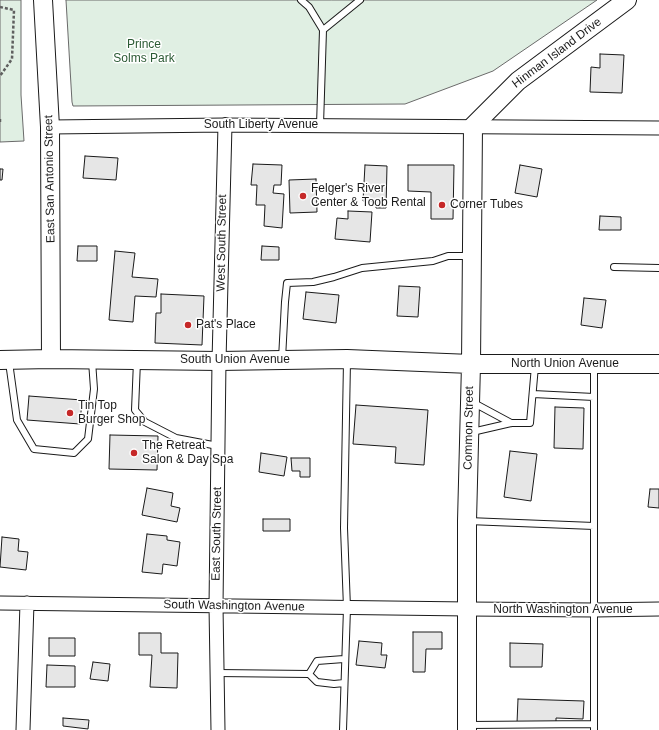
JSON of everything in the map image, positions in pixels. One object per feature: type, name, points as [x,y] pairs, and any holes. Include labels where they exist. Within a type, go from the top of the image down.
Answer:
[{"type":"main road","name":"East San Antonio Street","points":[[43,0],[50,127],[51,359]]},
{"type":"main road","name":"Hinman Island Drive","points":[[473,126],[518,81],[627,0]]},
{"type":"main road","name":"Common Street","points":[[467,727],[467,521],[471,364],[473,126]]},
{"type":"main road","name":"South Union Avenue","points":[[4,360],[92,359],[219,361],[347,359],[471,364]]},
{"type":"main road","name":"North Union Avenue","points":[[471,364],[659,364]]},
{"type":"street","name":"South Liberty Avenue","points":[[50,127],[225,125],[659,128]]},
{"type":"street","name":"West South Street","points":[[219,361],[225,125]]},
{"type":"street","name":"East South Street","points":[[218,730],[216,606],[219,361]]},
{"type":"street","name":"South Washington Avenue","points":[[0,603],[468,610]]},
{"type":"street","points":[[23,730],[27,603]]},
{"type":"street","name":"North Washington Avenue","points":[[468,610],[659,609]]},
{"type":"lane","points":[[301,0],[309,7],[323,30],[320,126]]},
{"type":"lane","points":[[323,30],[360,0]]},
{"type":"lane","points":[[282,360],[287,283],[313,282],[362,268],[432,260],[448,256],[472,256]]},
{"type":"lane","points":[[614,267],[659,268]]},
{"type":"lane","points":[[4,360],[17,420],[34,449],[74,453],[88,439],[94,388],[92,359]]},
{"type":"lane","points":[[343,730],[344,659],[347,608],[344,528],[347,359]]},
{"type":"lane","points":[[137,360],[135,410],[144,422],[176,438],[218,446]]},
{"type":"lane","points":[[469,433],[511,423],[530,424],[535,364]]},
{"type":"lane","points":[[467,727],[594,727],[594,365]]},
{"type":"lane","points":[[533,394],[594,397]]},
{"type":"lane","points":[[470,401],[511,423]]},
{"type":"lane","points":[[467,521],[594,526]]},
{"type":"lane","points":[[309,674],[317,661],[344,659]]},
{"type":"lane","points":[[217,673],[309,674],[317,682],[334,684],[344,683]]},
{"type":"path","points":[[0,7],[14,10],[12,59],[0,76]]},
{"type":"green space","points":[[0,0],[21,0],[21,95],[24,141],[0,142]]},
{"type":"green space","name":"Prince Solms Park","points":[[66,0],[597,0],[493,71],[405,104],[73,106]]},
{"type":"building","points":[[600,54],[624,55],[622,93],[590,92],[591,67],[600,68]]},
{"type":"building","points":[[85,156],[118,158],[116,180],[83,178]]},
{"type":"building","points":[[253,164],[282,165],[281,185],[274,185],[273,193],[284,194],[282,228],[264,226],[265,205],[256,205],[257,185],[251,185]]},
{"type":"building","points":[[365,165],[387,166],[386,208],[376,208],[376,202],[363,201]]},
{"type":"building","name":"Corner Tubes","points":[[408,165],[454,165],[453,219],[431,219],[431,192],[408,191]]},
{"type":"building","points":[[520,165],[542,169],[537,197],[515,193]]},
{"type":"building","points":[[0,169],[3,169],[2,180],[0,180]]},
{"type":"building","name":"Felger's River Center & Toob Rental","points":[[316,179],[317,212],[290,213],[289,180]]},
{"type":"building","points":[[348,211],[372,212],[370,242],[335,239],[337,218],[348,219]]},
{"type":"building","points":[[600,216],[621,217],[621,230],[599,230]]},
{"type":"building","points":[[78,246],[97,246],[97,261],[77,261]]},
{"type":"building","points":[[262,246],[279,247],[279,260],[261,260]]},
{"type":"building","points":[[115,251],[135,253],[132,277],[158,279],[156,297],[135,296],[133,322],[109,320]]},
{"type":"building","points":[[399,286],[420,287],[418,317],[397,316]]},
{"type":"building","points":[[306,292],[339,295],[336,323],[303,319]]},
{"type":"building","points":[[161,294],[204,296],[202,345],[155,343],[156,313],[161,313]]},
{"type":"building","points":[[584,298],[606,300],[602,328],[581,325]]},
{"type":"building","points":[[29,396],[82,400],[80,424],[27,420]]},
{"type":"building","points":[[356,405],[428,410],[424,465],[395,463],[396,447],[353,444]]},
{"type":"building","points":[[555,407],[584,408],[583,449],[554,448]]},
{"type":"building","name":"The Retreat Salon & Day Spa","points":[[110,435],[158,436],[157,470],[109,469]]},
{"type":"building","points":[[510,451],[537,454],[531,501],[504,497]]},
{"type":"building","points":[[261,453],[287,457],[284,476],[259,472]]},
{"type":"building","points":[[291,458],[310,458],[310,477],[300,477],[300,471],[292,471]]},
{"type":"building","points":[[147,488],[173,493],[171,506],[180,508],[177,522],[142,515]]},
{"type":"building","points":[[650,489],[659,489],[659,508],[648,507]]},
{"type":"building","points":[[263,519],[290,519],[290,531],[263,531]]},
{"type":"building","points":[[147,534],[167,536],[167,540],[180,542],[177,566],[163,564],[162,574],[142,572]]},
{"type":"building","points":[[2,537],[19,539],[18,551],[28,552],[26,570],[0,567]]},
{"type":"building","points":[[413,632],[442,632],[442,649],[426,649],[425,672],[413,672]]},
{"type":"building","points":[[139,633],[161,633],[161,653],[178,653],[177,688],[150,687],[152,655],[139,655]]},
{"type":"building","points":[[49,638],[75,638],[75,656],[49,656]]},
{"type":"building","points":[[359,641],[382,643],[381,655],[387,655],[385,668],[356,665]]},
{"type":"building","points":[[510,643],[543,644],[542,667],[510,667]]},
{"type":"building","points":[[93,662],[110,664],[108,681],[90,679]]},
{"type":"building","points":[[47,665],[75,666],[75,687],[46,687]]},
{"type":"building","points":[[518,699],[584,701],[583,719],[556,718],[556,724],[517,723]]},
{"type":"building","points":[[63,718],[89,720],[88,729],[63,726]]},
{"type":"place","name":"Felger's River Center & Toob Rental","points":[[303,196]]},
{"type":"place","name":"Corner Tubes","points":[[442,205]]},
{"type":"place","name":"Pat's Place","points":[[188,325]]},
{"type":"place","name":"Tin Top Burger Shop","points":[[70,413]]},
{"type":"place","name":"The Retreat Salon & Day Spa","points":[[134,453]]}]
